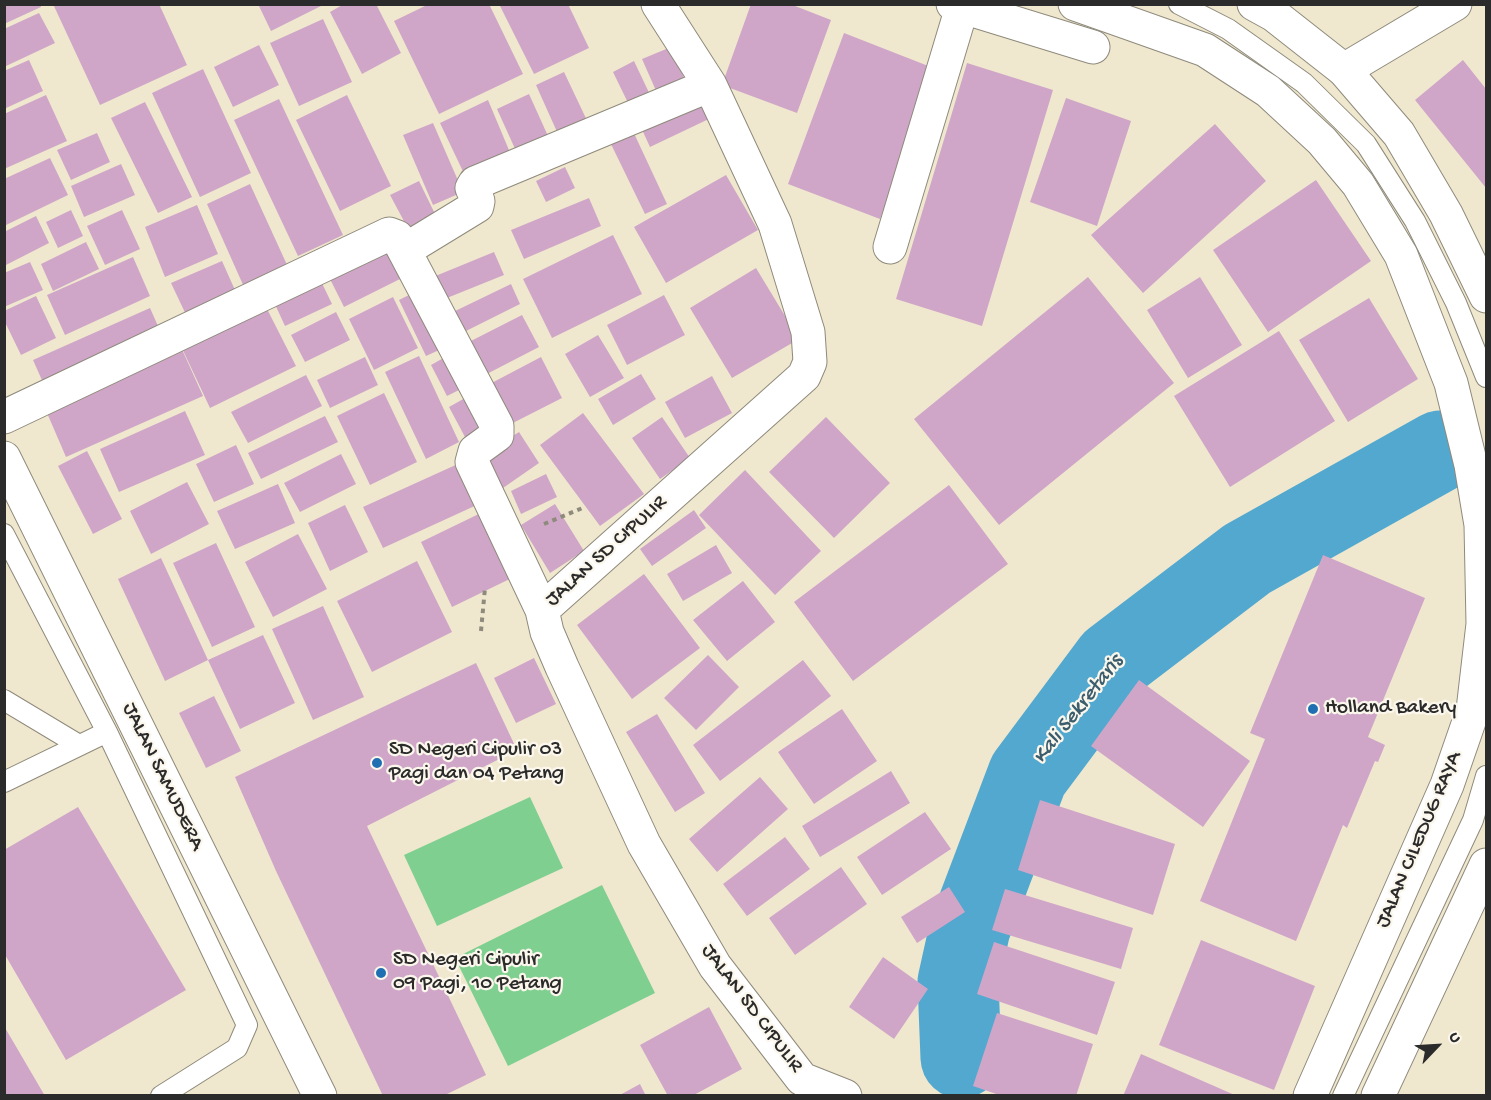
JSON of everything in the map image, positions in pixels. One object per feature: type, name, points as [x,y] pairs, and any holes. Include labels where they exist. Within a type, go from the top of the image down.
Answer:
[{"type":"street","name":"JALAN SD CIPULIR","points":[[658,4],[710,85],[774,224],[808,332],[810,363],[804,376],[542,610],[547,632],[561,667],[644,844],[715,966],[792,1087],[845,1095]]},
{"type":"street","name":"JALAN CILEDUG RAYA","points":[[1075,4],[1205,50],[1268,91],[1322,141],[1358,184],[1401,255],[1451,383],[1471,465],[1481,525],[1484,624],[1473,710],[1447,785],[1310,1095]]},
{"type":"street","points":[[1254,4],[1274,15],[1344,70],[1399,134],[1446,214],[1486,296]]},
{"type":"street","points":[[1344,70],[1455,4]]},
{"type":"street","points":[[890,247],[959,5],[1093,47]]},
{"type":"street","points":[[405,250],[477,206],[478,201],[472,188],[475,183],[710,85]]},
{"type":"street","points":[[4,417],[388,234],[397,237],[497,426],[497,435],[475,451],[472,462],[542,610]]},
{"type":"street","name":"JALAN SAMUDERA","points":[[4,458],[320,1095]]},
{"type":"street","points":[[1378,1095],[1486,865]]},
{"type":"lane","points":[[1179,4],[1228,30],[1304,83],[1366,144],[1415,221],[1456,303],[1486,377]]},
{"type":"lane","points":[[4,534],[107,732],[247,1025],[237,1048],[161,1095]]},
{"type":"lane","points":[[4,700],[79,745]]},
{"type":"lane","points":[[4,782],[107,732]]},
{"type":"lane","points":[[1343,1095],[1473,820],[1486,776]]},
{"type":"green space","points":[[530,797],[563,868],[437,926],[404,855]]},
{"type":"green space","points":[[602,885],[655,993],[508,1066],[455,958]]},
{"type":"building","points":[[4,4],[40,4],[41,7],[4,24]]},
{"type":"building","points":[[53,4],[159,4],[187,65],[100,105]]},
{"type":"building","points":[[258,4],[325,4],[271,31]]},
{"type":"building","points":[[344,4],[376,4],[401,53],[362,74],[330,12]]},
{"type":"building","points":[[429,4],[489,4],[523,74],[439,114],[394,21]]},
{"type":"building","points":[[499,4],[568,4],[589,48],[534,74]]},
{"type":"building","points":[[751,4],[790,4],[831,20],[797,113],[722,85]]},
{"type":"building","points":[[39,13],[55,43],[4,67],[4,29]]},
{"type":"building","points":[[323,19],[352,82],[299,106],[270,43]]},
{"type":"building","points":[[844,33],[936,69],[880,219],[788,184]]},
{"type":"building","points":[[259,45],[279,85],[233,107],[214,67]]},
{"type":"building","points":[[671,47],[689,90],[661,102],[642,59]]},
{"type":"building","points":[[29,60],[43,91],[4,109],[4,71]]},
{"type":"building","points":[[1463,60],[1486,89],[1486,188],[1415,100]]},
{"type":"building","points":[[634,61],[653,101],[632,111],[613,72]]},
{"type":"building","points":[[967,63],[1053,90],[982,326],[896,299]]},
{"type":"building","points":[[203,69],[251,173],[200,197],[152,93]]},
{"type":"building","points":[[564,72],[592,131],[562,143],[536,85]]},
{"type":"building","points":[[702,93],[713,117],[650,147],[639,123]]},
{"type":"building","points":[[529,94],[548,136],[516,151],[497,109]]},
{"type":"building","points":[[46,95],[67,141],[4,169],[4,114]]},
{"type":"building","points":[[347,95],[391,186],[340,211],[296,120]]},
{"type":"building","points":[[1066,98],[1131,121],[1097,226],[1030,202]]},
{"type":"building","points":[[279,99],[343,235],[298,256],[234,120]]},
{"type":"building","points":[[488,100],[514,162],[468,182],[440,123]]},
{"type":"building","points":[[145,102],[192,197],[158,213],[111,118]]},
{"type":"building","points":[[433,123],[463,192],[433,205],[403,135]]},
{"type":"building","points":[[1215,124],[1266,181],[1143,293],[1091,235]]},
{"type":"building","points":[[632,129],[667,204],[645,214],[609,140]]},
{"type":"building","points":[[97,133],[110,162],[71,180],[57,150]]},
{"type":"building","points":[[50,158],[68,195],[4,226],[4,179]]},
{"type":"building","points":[[121,164],[135,195],[84,217],[71,186]]},
{"type":"building","points":[[565,167],[575,188],[546,202],[536,181]]},
{"type":"building","points":[[726,175],[758,230],[666,283],[634,227]]},
{"type":"building","points":[[1316,180],[1371,261],[1268,332],[1213,250]]},
{"type":"building","points":[[419,181],[438,220],[413,238],[390,195]]},
{"type":"building","points":[[250,184],[288,267],[244,287],[207,204]]},
{"type":"building","points":[[589,198],[601,226],[524,259],[511,230]]},
{"type":"building","points":[[197,205],[218,254],[165,277],[145,227]]},
{"type":"building","points":[[71,210],[83,236],[58,248],[46,222]]},
{"type":"building","points":[[122,210],[140,249],[105,265],[87,226]]},
{"type":"building","points":[[36,216],[49,243],[4,266],[4,232]]},
{"type":"building","points":[[613,235],[642,294],[552,338],[523,279]]},
{"type":"building","points":[[86,242],[99,269],[53,291],[41,264]]},
{"type":"building","points":[[387,244],[404,277],[344,307],[327,273]]},
{"type":"building","points":[[494,252],[504,275],[442,300],[433,277]]},
{"type":"building","points":[[133,257],[150,296],[65,335],[47,295]]},
{"type":"building","points":[[222,261],[239,299],[189,321],[171,283]]},
{"type":"building","points":[[30,262],[43,290],[4,307],[4,273]]},
{"type":"building","points":[[756,268],[799,339],[732,378],[690,308]]},
{"type":"building","points":[[319,277],[332,304],[285,326],[273,300]]},
{"type":"building","points":[[1088,277],[1174,383],[999,525],[914,419]]},
{"type":"building","points":[[1200,277],[1242,345],[1188,378],[1147,310]]},
{"type":"building","points":[[511,284],[520,304],[462,333],[451,313]]},
{"type":"building","points":[[423,288],[450,345],[426,356],[399,300]]},
{"type":"building","points":[[664,295],[685,335],[627,365],[607,325]]},
{"type":"building","points":[[36,296],[56,338],[21,355],[4,320],[4,311]]},
{"type":"building","points":[[393,297],[418,348],[374,370],[349,319]]},
{"type":"building","points":[[1369,298],[1418,379],[1348,422],[1299,340]]},
{"type":"building","points":[[264,303],[296,366],[210,408],[180,344]]},
{"type":"building","points":[[150,308],[162,335],[45,387],[33,360]]},
{"type":"building","points":[[336,312],[350,340],[305,362],[291,335]]},
{"type":"building","points":[[522,315],[539,347],[481,377],[465,344]]},
{"type":"building","points":[[1279,331],[1335,421],[1230,487],[1174,396]]},
{"type":"building","points":[[598,335],[624,378],[590,397],[565,354]]},
{"type":"building","points":[[180,345],[203,396],[66,457],[44,406]]},
{"type":"building","points":[[456,351],[473,383],[447,396],[431,365]]},
{"type":"building","points":[[419,356],[459,442],[426,459],[385,372]]},
{"type":"building","points":[[365,357],[378,385],[330,408],[317,380]]},
{"type":"building","points":[[541,357],[562,398],[505,427],[484,387]]},
{"type":"building","points":[[641,374],[656,399],[613,425],[598,399]]},
{"type":"building","points":[[306,375],[322,406],[248,443],[231,412]]},
{"type":"building","points":[[712,376],[732,413],[685,438],[665,402]]},
{"type":"building","points":[[384,393],[417,462],[370,485],[337,416]]},
{"type":"building","points":[[474,393],[491,423],[465,437],[449,407]]},
{"type":"building","points":[[185,411],[205,455],[119,492],[100,449]]},
{"type":"building","points":[[583,413],[644,494],[600,526],[540,445]]},
{"type":"building","points":[[325,416],[338,442],[261,479],[248,453]]},
{"type":"building","points":[[662,417],[690,458],[660,479],[632,438]]},
{"type":"building","points":[[826,417],[890,483],[834,538],[769,472]]},
{"type":"building","points":[[519,432],[539,463],[503,488],[482,456]]},
{"type":"building","points":[[236,445],[254,484],[214,502],[196,464]]},
{"type":"building","points":[[87,451],[122,519],[93,534],[58,466]]},
{"type":"building","points":[[341,454],[356,484],[300,512],[284,483]]},
{"type":"building","points":[[460,463],[479,504],[383,548],[363,507]]},
{"type":"building","points":[[745,470],[821,551],[775,595],[699,515]]},
{"type":"building","points":[[546,474],[557,497],[521,514],[511,491]]},
{"type":"building","points":[[187,482],[209,524],[151,554],[130,511]]},
{"type":"building","points":[[278,484],[295,523],[235,549],[217,511]]},
{"type":"building","points":[[949,485],[1008,564],[853,681],[794,602]]},
{"type":"building","points":[[555,504],[584,551],[550,573],[521,525]]},
{"type":"building","points":[[345,505],[368,552],[330,571],[308,523]]},
{"type":"building","points":[[487,510],[518,575],[452,607],[421,542]]},
{"type":"building","points":[[694,510],[706,528],[652,566],[640,549]]},
{"type":"building","points":[[298,534],[327,589],[273,617],[245,562]]},
{"type":"building","points":[[216,543],[255,627],[212,647],[173,563]]},
{"type":"building","points":[[716,545],[732,573],[683,601],[667,574]]},
{"type":"building","points":[[1323,555],[1425,598],[1368,737],[1385,745],[1378,762],[1375,761],[1347,828],[1343,825],[1296,941],[1200,901],[1265,739],[1250,733]]},
{"type":"building","points":[[161,558],[208,660],[165,681],[118,579]]},
{"type":"building","points":[[417,561],[452,632],[372,672],[337,601]]},
{"type":"building","points":[[644,574],[700,648],[632,699],[577,625]]},
{"type":"building","points":[[743,581],[775,622],[727,661],[693,620]]},
{"type":"building","points":[[323,606],[364,697],[313,720],[272,629]]},
{"type":"building","points":[[263,635],[295,703],[240,729],[208,660]]},
{"type":"building","points":[[708,655],[739,687],[696,730],[664,698]]},
{"type":"building","points":[[534,658],[556,704],[516,723],[494,678]]},
{"type":"building","points":[[803,660],[831,696],[720,781],[693,745]]},
{"type":"building","points":[[476,663],[517,750],[367,826],[486,1075],[443,1096],[383,1096],[276,871],[235,777]]},
{"type":"building","points":[[1139,680],[1250,761],[1203,827],[1091,746]]},
{"type":"building","points":[[214,696],[241,751],[206,768],[179,713]]},
{"type":"building","points":[[842,709],[877,761],[814,804],[778,752]]},
{"type":"building","points":[[657,714],[705,793],[675,812],[626,732]]},
{"type":"building","points":[[891,771],[910,803],[820,857],[802,826]]},
{"type":"building","points":[[760,777],[788,809],[717,872],[689,839]]},
{"type":"building","points":[[1040,800],[1175,844],[1153,915],[1018,870]]},
{"type":"building","points":[[78,807],[186,990],[66,1060],[4,953],[4,850]]},
{"type":"building","points":[[925,812],[951,849],[882,895],[857,857]]},
{"type":"building","points":[[785,837],[810,869],[747,916],[723,884]]},
{"type":"building","points":[[841,867],[867,904],[795,955],[769,918]]},
{"type":"building","points":[[949,887],[965,912],[917,943],[901,917]]},
{"type":"building","points":[[1005,889],[1133,928],[1121,969],[992,930]]},
{"type":"building","points":[[1201,940],[1315,986],[1274,1090],[1159,1045]]},
{"type":"building","points":[[994,942],[1115,982],[1097,1035],[977,994]]},
{"type":"building","points":[[883,957],[928,989],[894,1039],[849,1007]]},
{"type":"building","points":[[709,1007],[742,1069],[692,1096],[668,1096],[640,1045]]},
{"type":"building","points":[[997,1013],[1093,1044],[1076,1096],[1002,1096],[973,1086]]},
{"type":"building","points":[[4,1026],[45,1096],[4,1096]]},
{"type":"building","points":[[1141,1054],[1237,1096],[1123,1096]]},
{"type":"building","points":[[640,1084],[646,1096],[618,1096]]},
{"type":"waterway","name":"Kali Sekretaris","points":[[961,1058],[958,982],[970,928],[1028,775],[1113,661],[1247,559],[1440,451]]},
{"type":"place","name":"Holland Bakery","points":[[1313,709]]},
{"type":"place","name":"SD Negeri Cipulir 03 Pagi dan 04 Petang","points":[[377,763]]},
{"type":"place","name":"SD Negeri Cipulir 09 Pagi, 10 Petang","points":[[381,973]]}]
